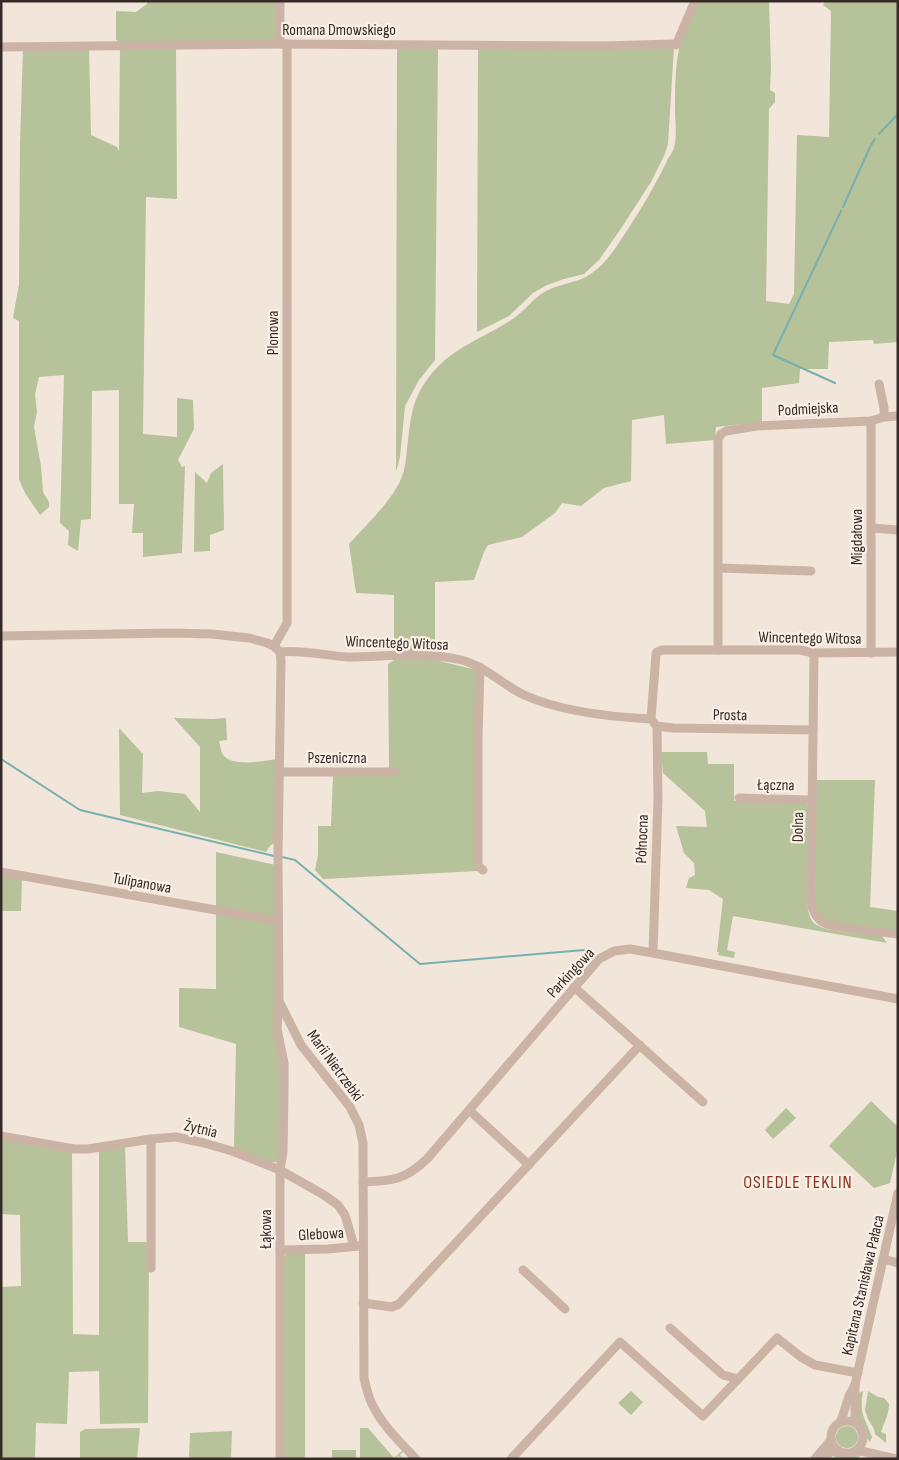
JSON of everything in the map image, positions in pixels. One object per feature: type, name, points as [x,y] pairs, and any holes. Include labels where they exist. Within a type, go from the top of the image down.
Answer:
[{"type":"street","name":"Plonowa","points":[[277,649],[287,623],[284,44],[280,1]]},
{"type":"street","name":"Romana Dmowskiego","points":[[1,47],[284,44],[676,45],[694,1]]},
{"type":"street","points":[[879,384],[884,417]]},
{"type":"street","name":"Podmiejska","points":[[719,568],[718,440],[721,434],[726,431],[757,426],[871,421],[884,417],[898,416]]},
{"type":"street","name":"Migdałowa","points":[[871,421],[871,653]]},
{"type":"street","points":[[872,528],[898,530]]},
{"type":"street","points":[[718,650],[719,568],[811,571]]},
{"type":"street","name":"Wincentego Witosa","points":[[1,636],[212,634],[249,638],[277,649],[346,657],[435,656],[462,660],[480,667],[524,695],[548,703],[606,716],[654,722]]},
{"type":"street","name":"Marii Nietrzebki","points":[[277,649],[281,662],[279,1001],[301,1045],[350,1107],[358,1125],[363,1143],[363,1182],[359,1246],[363,1303],[364,1378],[367,1391],[378,1416],[416,1459]]},
{"type":"street","name":"Wincentego Witosa","points":[[660,651],[800,650],[814,652],[898,652]]},
{"type":"street","name":"Północna","points":[[653,953],[658,799],[654,722],[654,668],[660,651]]},
{"type":"street","name":"Dolna","points":[[814,652],[812,908],[820,920],[830,925],[898,934]]},
{"type":"street","points":[[480,667],[478,866],[483,870]]},
{"type":"street","name":"Prosta","points":[[654,722],[673,728],[813,730]]},
{"type":"street","name":"Pszeniczna","points":[[280,772],[395,772]]},
{"type":"street","name":"Łączna","points":[[738,798],[812,800]]},
{"type":"street","name":"Tulipanowa","points":[[1,872],[278,921]]},
{"type":"street","name":"Parkingowa","points":[[363,1182],[389,1181],[416,1170],[599,959],[614,951],[630,950],[653,953],[898,999]]},
{"type":"street","points":[[574,987],[703,1102]]},
{"type":"street","name":"Łąkowa","points":[[279,1001],[278,1029],[284,1064],[283,1152],[280,1170],[280,1459]]},
{"type":"street","points":[[363,1303],[392,1307],[399,1304],[640,1045]]},
{"type":"street","points":[[469,1110],[529,1165]]},
{"type":"street","name":"Żytnia","points":[[1,1136],[81,1149],[176,1137],[204,1143],[280,1170],[324,1195],[338,1205],[345,1215],[359,1246]]},
{"type":"street","points":[[151,1139],[151,1268]]},
{"type":"street","name":"Kapitana Stanisława Pałaca","points":[[840,1422],[858,1373],[898,1193]]},
{"type":"street","name":"Glebowa","points":[[280,1250],[359,1246]]},
{"type":"street","points":[[883,1259],[898,1263]]},
{"type":"street","points":[[523,1270],[565,1309]]},
{"type":"street","points":[[670,1328],[723,1374],[738,1379]]},
{"type":"street","points":[[511,1459],[620,1342],[703,1416],[777,1338],[801,1357],[815,1365],[858,1373]]},
{"type":"street","name":"Kapitana Stanisława Pałaca","points":[[854,1384],[855,1422]]},
{"type":"street","points":[[815,1459],[831,1440],[833,1429],[840,1422],[846,1420],[855,1422],[862,1430],[863,1439],[857,1450],[850,1453],[838,1450],[831,1452],[821,1459]]},
{"type":"street","points":[[863,1439],[884,1455]]},
{"type":"street","points":[[831,1440],[838,1450]]},
{"type":"street","points":[[857,1450],[896,1459]]},
{"type":"green space","points":[[147,1],[279,1],[277,41],[118,42],[116,39],[116,11],[136,12],[147,4]]},
{"type":"green space","points":[[698,1],[771,1],[769,2],[770,90],[775,93],[775,102],[769,109],[766,301],[789,304],[794,294],[797,135],[829,137],[831,11],[823,5],[826,1],[898,1],[898,342],[874,344],[873,340],[829,342],[828,369],[800,369],[799,383],[762,388],[762,422],[716,427],[715,440],[666,444],[664,415],[632,420],[631,481],[604,488],[581,506],[562,503],[555,513],[522,537],[488,545],[474,580],[435,582],[435,660],[477,670],[478,871],[323,879],[315,870],[318,855],[318,826],[331,826],[333,776],[388,775],[389,767],[388,664],[394,660],[394,595],[356,593],[349,544],[385,505],[397,488],[405,464],[413,408],[420,390],[433,372],[441,363],[460,349],[516,317],[541,294],[592,273],[610,256],[630,226],[654,187],[674,147],[676,135],[675,83],[678,55],[684,32]]},
{"type":"green space","points":[[120,47],[176,47],[177,199],[146,197],[143,434],[177,437],[177,398],[193,400],[194,429],[178,460],[182,467],[185,466],[182,553],[143,557],[143,533],[132,533],[134,504],[119,504],[119,390],[92,391],[91,519],[81,520],[78,551],[68,545],[69,531],[60,523],[64,375],[39,377],[35,394],[37,412],[34,427],[41,466],[43,492],[49,502],[49,507],[40,515],[25,493],[19,479],[19,321],[13,318],[19,284],[23,48],[89,48],[91,135],[117,147],[119,151]]},
{"type":"green space","points":[[397,47],[438,48],[435,360],[419,380],[405,406],[400,457],[396,472]]},
{"type":"green space","points":[[674,47],[668,144],[651,182],[620,230],[599,260],[584,274],[547,285],[533,293],[509,316],[477,332],[478,49]]},
{"type":"green space","points":[[223,464],[224,530],[210,535],[210,551],[194,552],[195,472],[207,483],[211,473]]},
{"type":"green space","points":[[174,718],[226,718],[227,740],[219,741],[222,753],[226,758],[239,762],[277,759],[276,842],[266,852],[120,815],[119,728],[143,754],[142,793],[158,791],[185,794],[200,812],[200,747]]},
{"type":"green space","points":[[661,752],[707,752],[708,764],[734,764],[734,801],[804,802],[809,806],[807,902],[811,919],[815,924],[828,929],[847,933],[882,936],[887,943],[733,916],[727,950],[735,952],[734,958],[718,955],[723,899],[709,890],[686,888],[689,878],[695,875],[694,863],[684,853],[676,826],[707,827],[705,811],[663,773]]},
{"type":"green space","points":[[816,780],[875,780],[870,907],[898,911],[898,930],[839,924],[823,919],[815,907]]},
{"type":"green space","points":[[216,852],[276,865],[281,1065],[280,1157],[277,1162],[271,1162],[234,1148],[236,1044],[179,1027],[179,988],[216,989]]},
{"type":"green space","points":[[1,876],[22,879],[21,911],[1,911]]},
{"type":"green space","points":[[871,1101],[898,1127],[898,1147],[890,1183],[874,1188],[829,1146]]},
{"type":"green space","points":[[786,1108],[796,1118],[773,1139],[765,1130]]},
{"type":"green space","points":[[1,1140],[72,1153],[73,1334],[99,1335],[99,1150],[125,1146],[128,1242],[149,1242],[148,1423],[100,1424],[99,1371],[69,1372],[67,1424],[36,1423],[35,1459],[1,1459],[1,1287],[21,1286],[20,1215],[1,1214]]},
{"type":"green space","points":[[305,1252],[305,1459],[282,1459],[281,1259],[286,1254]]},
{"type":"green space","points":[[631,1391],[643,1402],[631,1415],[618,1403]]},
{"type":"green space","points":[[863,1391],[862,1411],[872,1437],[870,1442],[859,1421],[859,1393]]},
{"type":"green space","points":[[868,1391],[884,1398],[889,1404],[881,1432],[886,1434],[886,1443],[875,1434],[868,1419],[865,1410]]},
{"type":"green space","points":[[847,1426],[855,1429],[858,1437],[855,1445],[847,1448],[839,1445],[836,1437],[839,1429]]},
{"type":"green space","points":[[140,1428],[137,1459],[80,1459],[80,1432],[85,1429]]},
{"type":"green space","points":[[360,1428],[368,1428],[394,1458],[403,1450],[400,1455],[403,1459],[398,1456],[395,1459],[360,1459]]},
{"type":"green space","points":[[232,1431],[231,1459],[189,1459],[190,1433]]},
{"type":"green space","points":[[332,1450],[356,1450],[356,1459],[332,1459]]},
{"type":"green space","points":[[863,1453],[858,1458],[837,1459],[832,1455],[851,1454]]},
{"type":"waterway","points":[[879,134],[898,114]]},
{"type":"waterway","points":[[843,207],[875,139]]},
{"type":"waterway","points":[[835,383],[773,355],[841,211]]},
{"type":"waterway","points":[[1,759],[80,810],[274,856]]},
{"type":"waterway","points":[[282,857],[295,860],[420,964],[584,950]]},
{"type":"district","name":"OSIEDLE TEKLIN","points":[[798,1182]]}]
